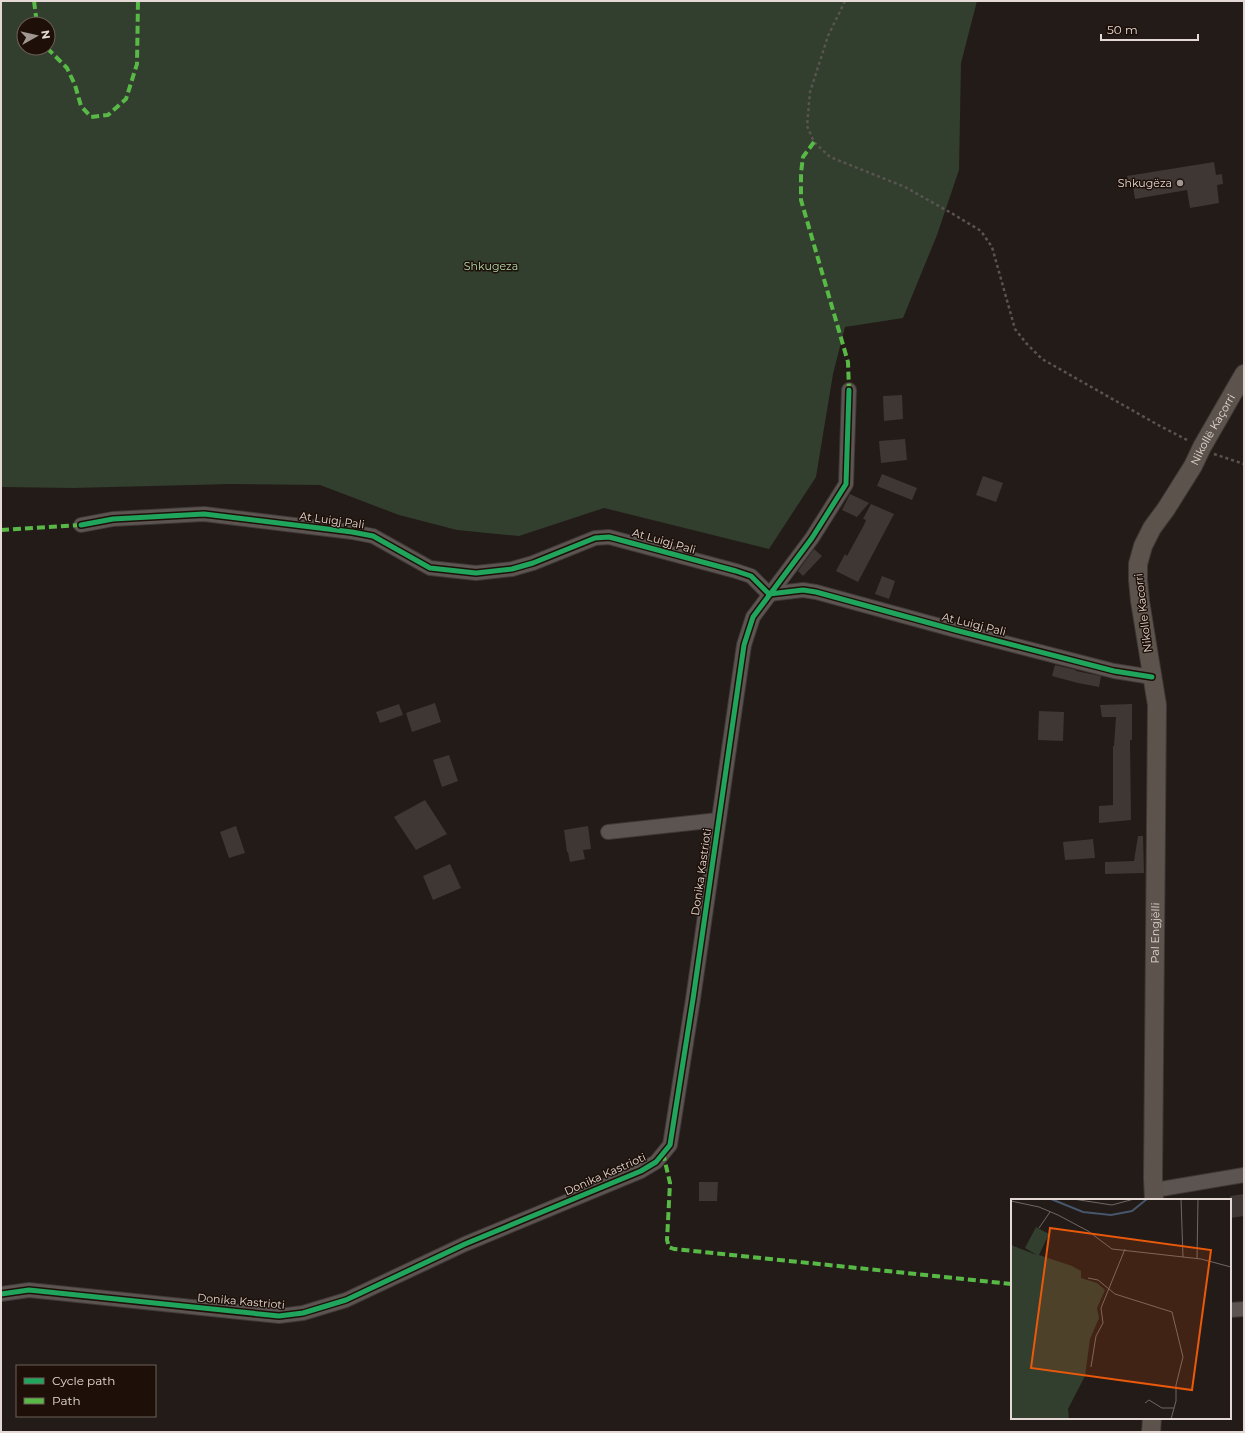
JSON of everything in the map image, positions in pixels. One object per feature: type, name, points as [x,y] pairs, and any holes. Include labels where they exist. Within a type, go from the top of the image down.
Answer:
[{"type":"main road","name":"Nikollë Kaçorri","points":[[1152,528],[1193,466],[1202,447],[1244,374]]},
{"type":"main road","name":"Nikolle Kacorri","points":[[1152,528],[1143,546],[1138,564],[1138,580],[1152,676]]},
{"type":"main road","name":"Pal Engjëlli","points":[[1152,676],[1157,705],[1158,736],[1153,1178],[1155,1195]]},
{"type":"main road","points":[[1151,1432],[1152,1419]]},
{"type":"street","points":[[769,594],[812,538],[846,484],[848,390]]},
{"type":"street","name":"At Luigj Pali","points":[[82,525],[113,519],[204,514],[352,532],[373,536],[430,568],[476,573],[512,569],[534,563],[595,538],[609,537],[751,576],[769,594],[803,590],[816,592],[1114,671],[1152,676]]},
{"type":"street","name":"Donika Kastrioti","points":[[1,1294],[29,1290],[279,1316],[303,1313],[346,1300],[465,1244],[641,1171],[656,1162],[670,1145],[693,999],[744,645],[753,617],[769,594]]},
{"type":"street","points":[[608,832],[718,820]]},
{"type":"street","name":"Pal Engjëlli","points":[[1155,1195],[1244,1175]]},
{"type":"street","points":[[1231,1310],[1244,1309]]},
{"type":"path","points":[[845,1],[828,36],[810,92],[807,126],[814,142],[830,157],[906,187],[981,231],[992,247],[1015,329],[1026,343],[1042,359],[1146,418],[1192,442]]},
{"type":"path","points":[[1214,454],[1244,464]]},
{"type":"green space","name":"Shkugeza","points":[[1,1],[977,1],[961,63],[959,170],[937,235],[903,318],[845,327],[833,374],[816,477],[769,549],[604,508],[519,536],[457,530],[399,515],[320,485],[231,484],[73,488],[1,487]]},
{"type":"building","points":[[1214,162],[1216,175],[1222,174],[1223,184],[1217,185],[1219,203],[1190,208],[1187,190],[1135,199],[1133,186],[1129,187],[1127,176]]},
{"type":"building","points":[[902,395],[903,419],[884,421],[883,396]]},
{"type":"building","points":[[905,439],[907,460],[881,463],[879,441]]},
{"type":"building","points":[[882,474],[917,488],[912,500],[877,486]]},
{"type":"building","points":[[983,476],[1003,483],[996,502],[976,495]]},
{"type":"building","points":[[850,494],[869,503],[857,517],[842,510]]},
{"type":"building","points":[[871,504],[894,514],[858,582],[836,571],[845,554],[847,556],[864,525],[866,520],[863,519]]},
{"type":"building","points":[[814,549],[822,556],[803,576],[798,571]]},
{"type":"building","points":[[882,576],[895,581],[889,599],[875,594]]},
{"type":"building","points":[[1055,665],[1101,676],[1099,687],[1052,676]]},
{"type":"building","points":[[435,703],[441,722],[412,732],[406,713]]},
{"type":"building","points":[[399,704],[403,715],[380,723],[376,712]]},
{"type":"building","points":[[1132,704],[1132,740],[1130,740],[1131,820],[1099,823],[1099,806],[1113,805],[1113,746],[1116,717],[1102,717],[1100,705]]},
{"type":"building","points":[[1039,711],[1064,712],[1063,741],[1038,740]]},
{"type":"building","points":[[449,755],[458,781],[442,787],[433,760]]},
{"type":"building","points":[[425,800],[447,834],[416,850],[394,817]]},
{"type":"building","points":[[236,826],[245,853],[229,858],[220,832]]},
{"type":"building","points":[[588,826],[591,849],[583,850],[585,859],[570,862],[564,830]]},
{"type":"building","points":[[1138,836],[1143,836],[1144,873],[1105,874],[1105,862],[1134,861]]},
{"type":"building","points":[[1093,839],[1095,858],[1065,860],[1063,842]]},
{"type":"building","points":[[450,864],[461,888],[433,900],[423,876]]},
{"type":"building","points":[[699,1182],[718,1182],[717,1201],[699,1201]]},
{"type":"building","points":[[1244,1194],[1244,1216],[1231,1218],[1230,1196]]},
{"type":"marked path","points":[[34,1],[36,16]]},
{"type":"marked path","points":[[55,56],[67,68],[75,85],[81,106],[91,117],[108,115],[126,99],[137,64],[138,1]]},
{"type":"marked path","points":[[814,142],[803,157],[801,173],[801,200],[848,362],[849,390]]},
{"type":"marked path","points":[[1,530],[81,525]]},
{"type":"marked path","points":[[663,1153],[670,1183],[667,1240],[669,1247],[674,1249],[1011,1284]]},
{"type":"cycle path","points":[[1,1294],[29,1290],[279,1316],[303,1313],[346,1300],[465,1244],[641,1171],[656,1162],[670,1145],[693,999],[744,645],[753,617],[812,538],[846,484],[849,390]]},
{"type":"cycle path","points":[[81,525],[113,519],[204,514],[352,532],[373,536],[430,568],[476,573],[512,569],[533,563],[595,538],[609,537],[751,576],[769,594],[803,590],[816,592],[1114,671],[1152,677]]},
{"type":"place","name":"Shkugëza","points":[[1180,183]]}]
